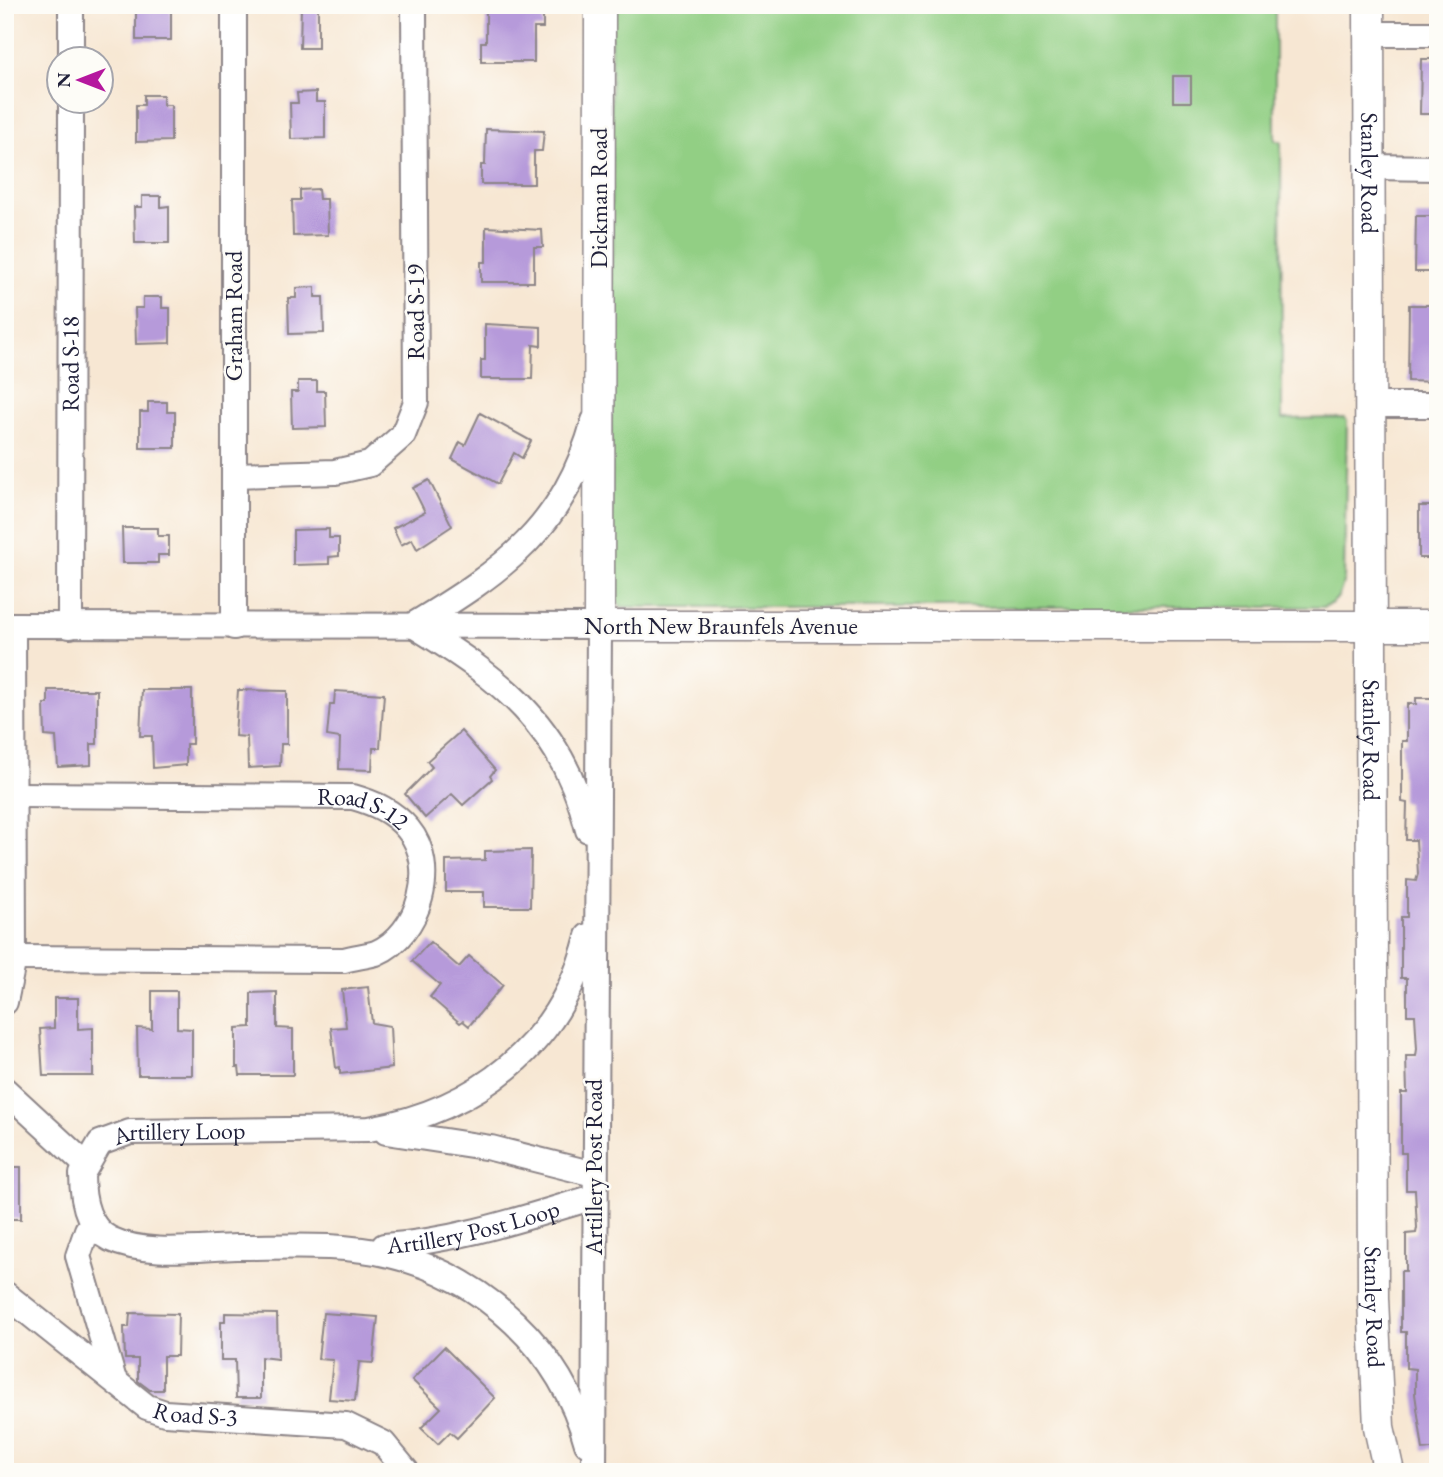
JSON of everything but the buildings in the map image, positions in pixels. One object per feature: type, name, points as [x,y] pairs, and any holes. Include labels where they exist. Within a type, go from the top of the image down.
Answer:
[{"type":"street","points":[[71,5],[71,46]]},
{"type":"street","name":"Graham Road","points":[[234,5],[234,627]]},
{"type":"street","name":"Road S-19","points":[[234,475],[335,472],[370,464],[403,435],[416,402],[414,5]]},
{"type":"street","name":"Dickman Road","points":[[599,626],[600,5]]},
{"type":"street","points":[[1369,20],[1438,34]]},
{"type":"street","name":"Stanley Road","points":[[1369,20],[1375,1372],[1379,1427],[1389,1472]]},
{"type":"street","name":"Road S-18","points":[[70,626],[71,116]]},
{"type":"street","points":[[1370,167],[1438,168]]},
{"type":"street","name":"Dickman Road","points":[[413,625],[508,562],[551,514],[579,468],[595,416],[599,390]]},
{"type":"street","points":[[1370,405],[1438,405]]},
{"type":"street","points":[[5,1002],[14,958],[9,625]]},
{"type":"street","name":"North New Braunfels Avenue","points":[[9,625],[1438,626]]},
{"type":"street","name":"Artillery Post Road","points":[[413,625],[498,681],[535,716],[563,759],[574,782],[596,862]]},
{"type":"street","name":"Artillery Post Road","points":[[594,1469],[599,626]]},
{"type":"street","name":"Road S-12","points":[[10,792],[353,797],[380,805],[409,830],[423,861],[423,893],[410,925],[377,952],[344,960],[14,958]]},
{"type":"street","name":"Artillery Loop","points":[[94,1225],[85,1206],[82,1187],[85,1164],[100,1143],[130,1132],[369,1129],[406,1122],[456,1103],[500,1074],[537,1039],[566,995],[577,971],[596,905]]},
{"type":"street","points":[[5,1090],[85,1164]]},
{"type":"street","name":"Artillery Post Loop","points":[[369,1129],[491,1148],[594,1186]]},
{"type":"street","name":"Artillery Post Loop","points":[[349,1248],[438,1241],[485,1230],[594,1186]]},
{"type":"street","points":[[114,1380],[78,1256],[87,1230],[94,1225],[109,1238],[144,1248],[349,1248],[416,1262],[442,1272],[490,1301],[527,1334],[560,1379],[584,1431],[594,1469]]},
{"type":"street","name":"Road S-3","points":[[5,1294],[146,1407],[165,1413],[346,1425],[383,1443],[407,1472]]},
{"type":"green space","points":[[611,5],[1275,5],[1275,141],[1281,142],[1282,419],[1345,418],[1347,421],[1344,579],[1336,600],[1323,607],[621,607],[611,591]]}]
